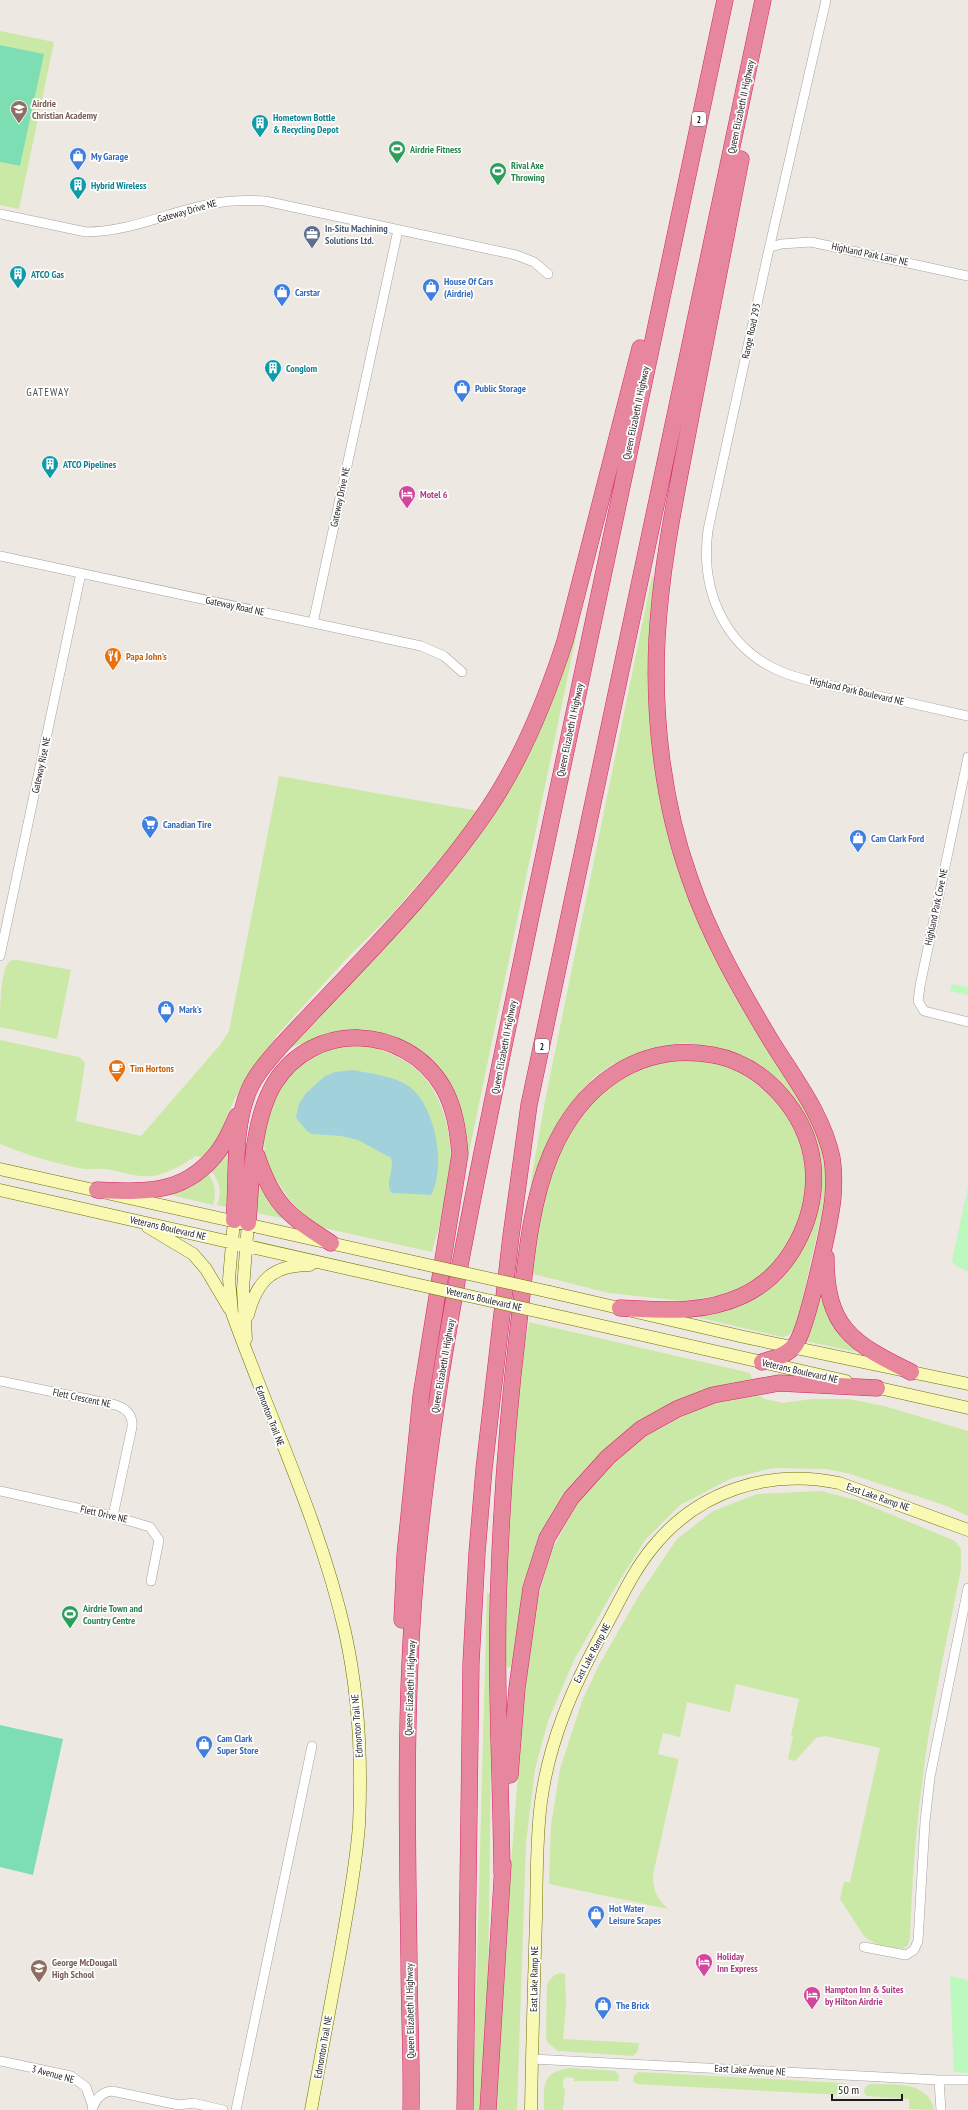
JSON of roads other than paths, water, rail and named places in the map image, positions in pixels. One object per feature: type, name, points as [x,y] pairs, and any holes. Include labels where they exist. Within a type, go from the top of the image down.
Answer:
[{"type":"highway","name":"Queen Elizabeth II Highway","points":[[411,2110],[407,1759],[417,1557],[431,1430],[508,1026],[673,237],[725,0]]},
{"type":"highway","name":"Queen Elizabeth II Highway","points":[[465,2110],[470,1663],[477,1553],[484,1469],[511,1236],[529,1105],[763,0]]},
{"type":"highway","points":[[762,1362],[788,1353],[794,1347],[802,1334],[833,1199],[832,1159],[821,1126],[807,1098],[736,982],[704,914],[690,879],[672,816],[663,761],[657,704],[656,641],[667,540],[752,103],[769,0]]},
{"type":"highway","points":[[97,1190],[146,1192],[168,1187],[190,1178],[213,1158],[221,1148],[244,1104],[255,1078],[264,1065],[451,860],[489,808],[526,742],[550,687],[565,641],[643,335],[673,237]]},
{"type":"highway","points":[[241,1222],[255,1150],[256,1132],[263,1106],[282,1073],[298,1058],[330,1041],[358,1038],[389,1042],[409,1052],[426,1066],[442,1086],[452,1108],[456,1122],[460,1154],[459,1171],[421,1396],[405,1555],[400,1655],[407,1759]]},
{"type":"highway","points":[[502,1874],[499,1580],[504,1481],[526,1257],[543,1177],[551,1153],[566,1125],[593,1089],[620,1070],[649,1057],[680,1053],[712,1055],[733,1061],[753,1072],[774,1087],[794,1112],[805,1134],[813,1164],[812,1199],[803,1232],[788,1258],[767,1280],[744,1295],[714,1307],[680,1311],[620,1308]]},
{"type":"highway","points":[[241,1222],[239,1125],[244,1104]]},
{"type":"highway","points":[[255,1150],[268,1185],[278,1202],[296,1220],[332,1242]]},
{"type":"highway","points":[[828,1226],[826,1274],[830,1297],[838,1319],[850,1336],[871,1352],[911,1372]]},
{"type":"highway","points":[[488,2110],[502,1874],[517,1688],[531,1588],[547,1538],[571,1498],[608,1457],[642,1429],[677,1409],[713,1395],[779,1383],[877,1388]]},
{"type":"main road","name":"Veterans Boulevard NE","points":[[0,1168],[794,1347],[968,1384]]},
{"type":"main road","name":"Veterans Boulevard NE","points":[[0,1190],[968,1408]]},
{"type":"main road","points":[[134,1220],[193,1254],[206,1269],[232,1313]]},
{"type":"main road","name":"Edmonton Trail NE","points":[[241,1222],[232,1242],[229,1285],[232,1313],[329,1571],[345,1633],[354,1685],[358,1729],[360,1779],[359,1819],[353,1877],[311,2110]]},
{"type":"main road","name":"Edmonton Trail NE","points":[[241,1222],[246,1245],[243,1301],[247,1356]]},
{"type":"main road","points":[[245,1326],[252,1299],[258,1288],[269,1276],[282,1269],[295,1265],[330,1264]]},
{"type":"main road","name":"East Lake Ramp NE","points":[[531,2110],[538,1829],[541,1801],[551,1753],[560,1721],[576,1683],[651,1548],[674,1524],[693,1509],[714,1497],[732,1489],[772,1479],[819,1479],[839,1483],[968,1530]]},
{"type":"street","name":"Range Road 293","points":[[751,653],[728,629],[715,604],[708,584],[706,548],[708,530],[826,0]]},
{"type":"street","name":"Gateway Drive NE","points":[[0,214],[86,232],[99,232],[140,225],[209,204],[247,200],[266,201],[516,255],[534,262],[548,274]]},
{"type":"street","name":"Gateway Drive NE","points":[[313,623],[398,230]]},
{"type":"street","name":"Highland Park Lane NE","points":[[771,247],[781,244],[811,242],[968,276]]},
{"type":"street","name":"Gateway Road NE","points":[[0,556],[421,646],[444,656],[462,672]]},
{"type":"street","name":"Gateway Rise NE","points":[[0,956],[80,573]]},
{"type":"street","name":"Highland Park Boulevard NE","points":[[751,653],[766,664],[795,676],[968,716]]},
{"type":"street","name":"Highland Park Cove NE","points":[[968,757],[925,956],[918,1001],[924,1011],[968,1022]]},
{"type":"street","name":"Flett Crescent NE","points":[[0,1381],[125,1408],[130,1414],[132,1427],[113,1516]]},
{"type":"street","name":"Flett Drive NE","points":[[0,1491],[113,1516],[150,1526],[156,1533],[158,1540],[151,1581]]},
{"type":"street","points":[[864,1947],[906,1955],[917,1946],[925,1822],[930,1777],[968,1588]]},
{"type":"street","points":[[236,2110],[312,1746]]},
{"type":"street","name":"East Lake Avenue NE","points":[[532,2059],[939,2080],[968,2080]]},
{"type":"street","name":"3 Avenue NE","points":[[0,2061],[75,2078],[86,2087],[93,2108]]},
{"type":"street","points":[[939,2080],[941,2110]]},
{"type":"street","name":"3 Avenue NE","points":[[93,2108],[98,2097],[105,2092],[112,2091],[179,2105],[193,2103],[223,2110]]},
{"type":"water","points":[[354,1070],[397,1080],[410,1087],[419,1096],[432,1122],[438,1154],[436,1183],[431,1195],[392,1193],[389,1185],[392,1167],[391,1158],[358,1140],[341,1136],[312,1134],[307,1131],[296,1118],[299,1104],[306,1093],[325,1076],[335,1072]]},
{"type":"place","name":"Airdrie Christian Academy","points":[[19,124]]},
{"type":"place","name":"Hometown Bottle & Recycling Depot","points":[[260,138]]},
{"type":"place","name":"Airdrie Fitness","points":[[397,164]]},
{"type":"place","name":"My Garage","points":[[78,171]]},
{"type":"place","name":"Rival Axe Throwing","points":[[498,186]]},
{"type":"place","name":"Hybrid Wireless","points":[[78,200]]},
{"type":"place","name":"In-Situ Machining Solutions Ltd.","points":[[312,249]]},
{"type":"place","name":"ATCO Gas","points":[[18,289]]},
{"type":"place","name":"House Of Cars (Airdrie)","points":[[431,302]]},
{"type":"place","name":"Carstar","points":[[282,307]]},
{"type":"place","name":"Conglom","points":[[273,383]]},
{"type":"place","name":"Public Storage","points":[[462,403]]},
{"type":"place","name":"ATCO Pipelines","points":[[50,479]]},
{"type":"place","name":"Motel 6","points":[[407,509]]},
{"type":"place","name":"Papa John's","points":[[113,671]]},
{"type":"place","name":"Canadian Tire","points":[[150,839]]},
{"type":"place","name":"Cam Clark Ford","points":[[858,853]]},
{"type":"place","name":"Mark's","points":[[166,1024]]},
{"type":"place","name":"Tim Hortons","points":[[117,1083]]},
{"type":"place","name":"Airdrie Town and Country Centre","points":[[70,1629]]},
{"type":"place","name":"Cam Clark Super Store","points":[[204,1759]]},
{"type":"place","name":"Hot Water Leisure Scapes","points":[[596,1929]]},
{"type":"place","name":"Holiday Inn Express","points":[[704,1977]]},
{"type":"place","name":"George McDougall High School","points":[[39,1983]]},
{"type":"place","name":"Hampton Inn & Suites by Hilton Airdrie","points":[[812,2010]]},
{"type":"place","name":"The Brick","points":[[603,2020]]},
{"type":"district","name":"GATEWAY","points":[[48,392]]}]
